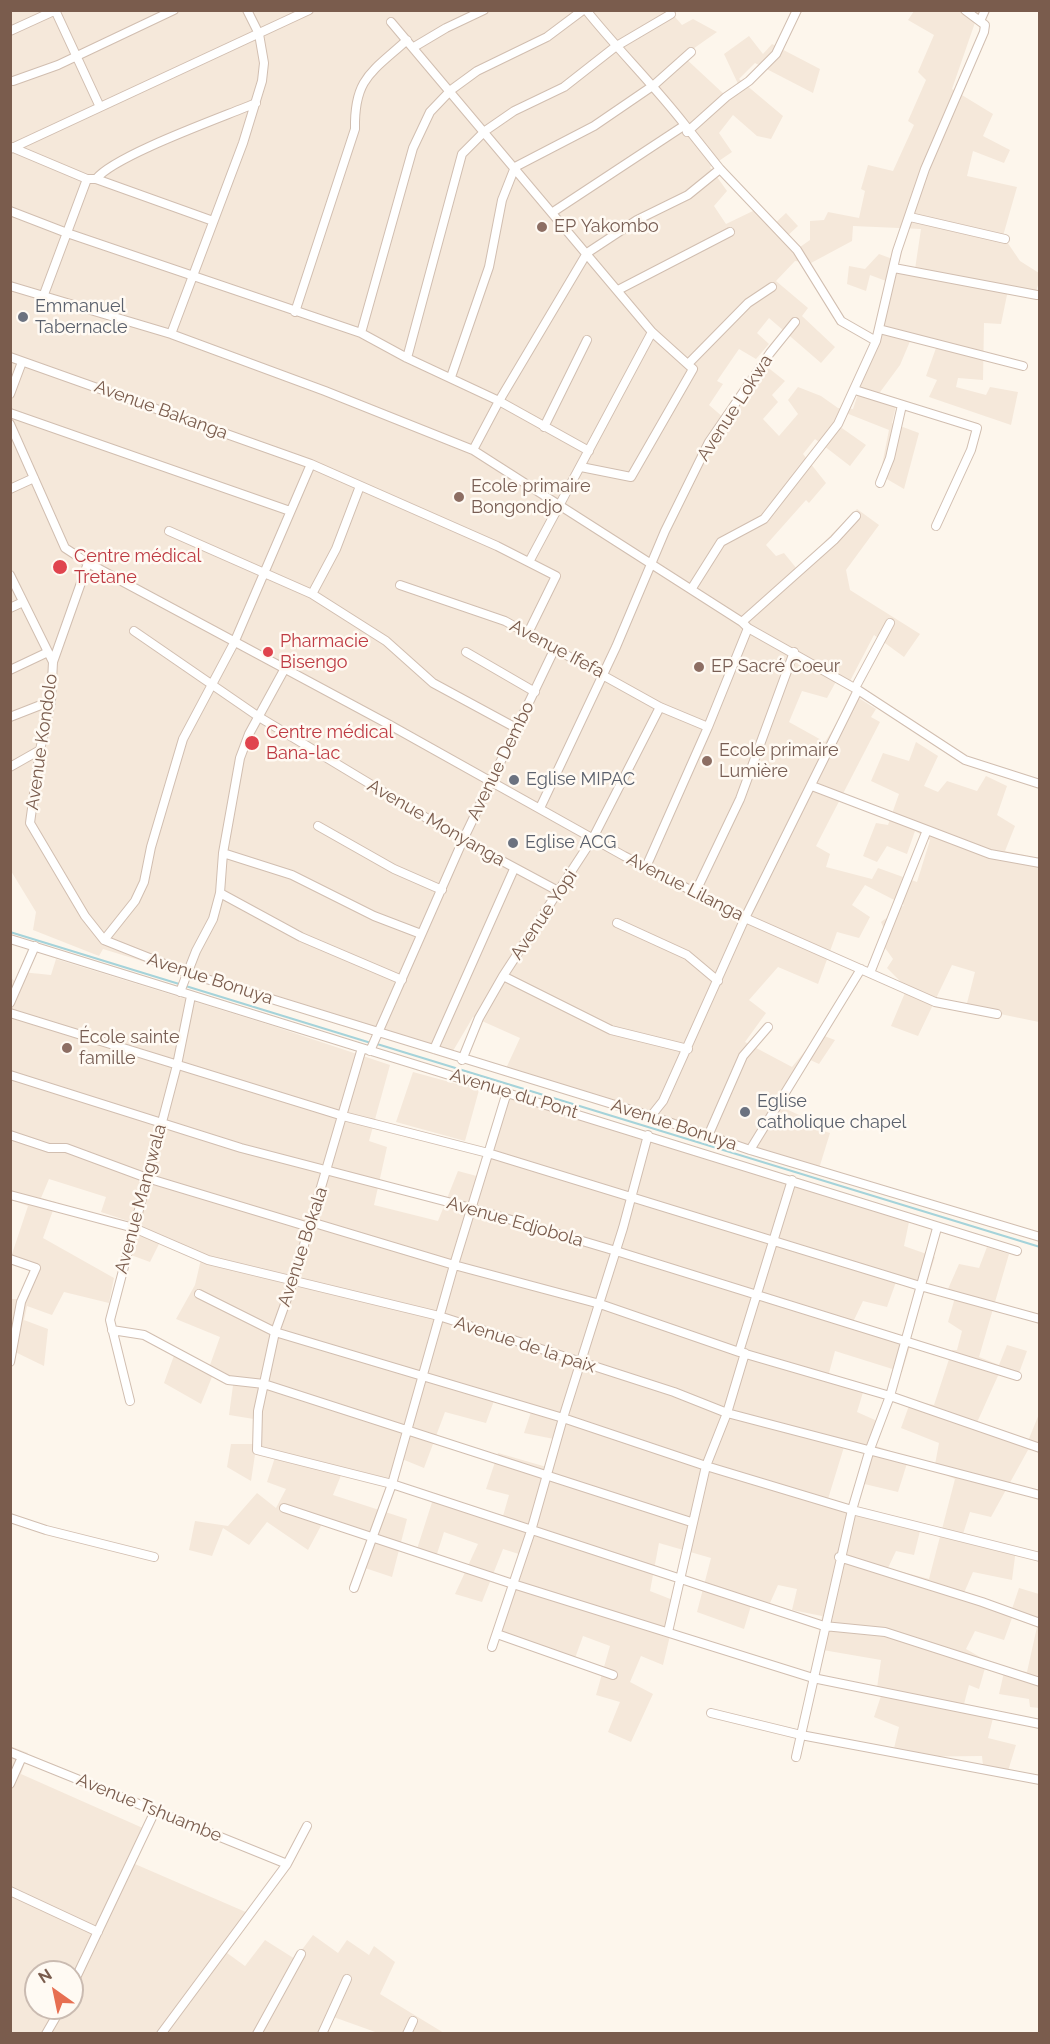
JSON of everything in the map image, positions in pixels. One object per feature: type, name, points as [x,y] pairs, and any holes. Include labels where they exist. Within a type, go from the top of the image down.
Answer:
[{"type":"street","points":[[13,81],[76,56],[174,10]]},
{"type":"street","points":[[171,334],[256,103],[264,63],[258,34],[248,10]]},
{"type":"street","points":[[11,148],[309,10]]},
{"type":"street","points":[[414,47],[446,28],[484,10]]},
{"type":"street","points":[[361,333],[421,126],[430,112],[451,90],[477,71],[547,37],[585,10],[615,47],[654,85],[720,169],[797,250],[842,321],[876,341]]},
{"type":"street","points":[[553,212],[686,128],[749,81],[776,54],[798,10]]},
{"type":"street","points":[[692,588],[721,542],[764,519],[838,424],[855,390],[876,341],[894,268],[925,169],[984,32],[985,25],[981,19],[965,10]]},
{"type":"street","points":[[981,19],[985,10]]},
{"type":"street","points":[[10,31],[55,11],[100,107]]},
{"type":"street","points":[[407,358],[462,154],[485,131],[514,111],[564,87],[615,47],[671,14]]},
{"type":"street","points":[[391,22],[451,90],[652,332],[693,369],[631,477],[581,467]]},
{"type":"street","points":[[295,312],[355,129],[354,102],[364,78],[407,40]]},
{"type":"street","points":[[451,377],[489,267],[502,200],[515,167],[594,126],[654,85],[691,52]]},
{"type":"street","points":[[96,179],[100,174],[136,154],[256,103]]},
{"type":"street","points":[[11,148],[87,179],[96,179],[213,221]]},
{"type":"street","points":[[473,450],[499,401],[587,253],[637,220],[688,195],[720,169]]},
{"type":"street","points":[[43,297],[87,179]]},
{"type":"street","points":[[10,211],[67,233],[361,333],[407,358],[499,401],[589,451]]},
{"type":"street","points":[[910,217],[1005,239]]},
{"type":"street","points":[[618,290],[730,232]]},
{"type":"street","points":[[894,268],[1037,295]]},
{"type":"street","points":[[10,286],[171,334],[325,391],[473,450],[560,508],[692,588],[745,625],[857,689],[965,760],[1040,784]]},
{"type":"street","points":[[688,364],[748,303],[772,287]]},
{"type":"street","name":"Avenue Lokwa","points":[[540,808],[604,674],[651,563],[709,442],[770,352],[795,322]]},
{"type":"street","points":[[879,329],[1023,366]]},
{"type":"street","points":[[529,562],[560,508],[652,332]]},
{"type":"street","points":[[544,427],[587,340]]},
{"type":"street","name":"Avenue Bakanga","points":[[10,357],[311,464],[556,576],[528,633]]},
{"type":"street","points":[[10,394],[22,362]]},
{"type":"street","points":[[855,390],[977,428],[970,450],[936,526]]},
{"type":"street","points":[[880,483],[890,458],[903,405]]},
{"type":"street","points":[[10,413],[290,511]]},
{"type":"street","name":"Avenue Lilanga","points":[[10,424],[65,548],[88,563],[646,867],[745,918],[935,1002],[997,1014]]},
{"type":"street","points":[[105,940],[130,911],[144,882],[151,847],[183,740],[234,643],[311,464]]},
{"type":"street","points":[[10,489],[34,478]]},
{"type":"street","points":[[312,594],[336,549],[360,486]]},
{"type":"street","points":[[646,867],[708,727],[745,625],[856,516]]},
{"type":"street","points":[[170,531],[312,594],[386,641],[433,683],[518,729]]},
{"type":"street","name":"Avenue Kondolo","points":[[88,563],[53,662],[51,701],[40,750],[30,823],[85,916],[105,940]]},
{"type":"street","points":[[10,575],[46,652],[53,662]]},
{"type":"street","name":"Avenue Ifefa","points":[[400,585],[505,621],[660,707],[708,727]]},
{"type":"street","points":[[10,608],[23,602]]},
{"type":"street","points":[[651,1116],[663,1101],[745,918],[890,624]]},
{"type":"street","name":"Avenue Monyanga","points":[[134,631],[259,717],[463,840],[560,892]]},
{"type":"street","name":"Avenue Dembo","points":[[372,1044],[490,781],[518,729],[555,648]]},
{"type":"street","points":[[10,670],[46,652]]},
{"type":"street","points":[[466,652],[535,692]]},
{"type":"street","points":[[696,891],[740,799],[794,652]]},
{"type":"street","points":[[183,984],[213,919],[220,893],[223,853],[240,758],[284,670]]},
{"type":"street","points":[[10,717],[51,701]]},
{"type":"street","name":"Avenue Yopi","points":[[462,1060],[479,1018],[503,976],[560,892],[593,838],[660,707]]},
{"type":"street","points":[[10,767],[40,750]]},
{"type":"street","points":[[812,786],[990,854],[1040,863]]},
{"type":"street","points":[[318,826],[394,869],[442,890]]},
{"type":"street","points":[[870,973],[927,830]]},
{"type":"street","points":[[223,853],[292,875],[374,916],[421,934]]},
{"type":"street","points":[[434,1049],[514,869]]},
{"type":"street","points":[[220,893],[301,938],[402,980]]},
{"type":"street","points":[[617,923],[687,955],[718,981]]},
{"type":"street","name":"Avenue du Pont","points":[[10,939],[183,984],[191,996],[372,1044],[507,1092],[792,1180],[937,1228],[1017,1251]]},
{"type":"street","name":"Avenue Bonuya","points":[[105,940],[183,984],[372,1044],[434,1049],[462,1060],[651,1116],[750,1150],[1040,1237]]},
{"type":"street","points":[[10,1003],[35,946]]},
{"type":"street","points":[[750,1150],[861,969]]},
{"type":"street","points":[[503,976],[611,1030],[688,1048]]},
{"type":"street","name":"Avenue Mangwala","points":[[130,1401],[110,1320],[177,1065],[191,996]]},
{"type":"street","points":[[10,1013],[343,1116],[488,1153],[920,1286],[1040,1319]]},
{"type":"street","points":[[708,1136],[743,1056],[768,1027]]},
{"type":"street","name":"Avenue Bokala","points":[[372,1044],[343,1116],[294,1279],[275,1332],[258,1412],[257,1450],[392,1484]]},
{"type":"street","name":"Avenue Edjobola","points":[[10,1075],[241,1148],[471,1208],[616,1251],[1017,1376]]},
{"type":"street","points":[[354,1588],[392,1484],[439,1316],[507,1092]]},
{"type":"street","points":[[10,1135],[49,1148],[66,1148],[147,1178],[310,1225],[600,1304],[742,1353],[890,1396],[1040,1448]]},
{"type":"street","points":[[492,1647],[531,1531],[632,1197],[648,1136]]},
{"type":"street","points":[[668,1632],[691,1522],[706,1466],[727,1413],[755,1296],[792,1180]]},
{"type":"street","name":"Avenue de la paix","points":[[10,1195],[134,1228],[208,1260],[439,1316],[581,1364],[674,1392],[727,1413],[1040,1495]]},
{"type":"street","points":[[796,1757],[839,1557],[870,1449],[890,1396],[937,1228]]},
{"type":"street","points":[[10,1259],[36,1268],[21,1302],[10,1362]]},
{"type":"street","points":[[199,1294],[275,1332],[564,1418],[706,1466],[852,1510],[1040,1557]]},
{"type":"street","points":[[112,1330],[144,1335],[228,1380],[264,1384],[691,1522]]},
{"type":"street","points":[[392,1484],[824,1626],[885,1632],[1040,1682]]},
{"type":"street","points":[[284,1508],[513,1584],[813,1678],[1040,1724]]},
{"type":"street","points":[[10,1518],[46,1530],[154,1557]]},
{"type":"street","points":[[839,1557],[982,1602],[1040,1623]]},
{"type":"street","points":[[496,1634],[614,1675]]},
{"type":"street","points":[[711,1713],[801,1735],[1040,1780]]},
{"type":"street","name":"Avenue Tshuambe","points":[[10,1752],[287,1864]]},
{"type":"street","points":[[10,1784],[22,1757]]},
{"type":"street","points":[[84,1961],[155,1810]]},
{"type":"street","points":[[160,2034],[287,1864],[307,1826]]},
{"type":"street","points":[[10,1892],[98,1932]]},
{"type":"street","points":[[257,2034],[301,1954]]},
{"type":"street","points":[[322,2034],[347,1979]]},
{"type":"street","points":[[46,2034],[54,2020]]},
{"type":"street","points":[[407,2034],[413,2021]]},
{"type":"shaded area","points":[[11,11],[670,11],[682,25],[693,19],[717,32],[683,56],[726,96],[739,86],[724,54],[749,36],[763,54],[772,44],[820,69],[813,93],[755,63],[739,79],[783,116],[771,139],[757,136],[733,115],[719,133],[732,152],[710,167],[727,191],[714,206],[726,224],[757,209],[772,226],[786,213],[798,226],[784,239],[800,247],[810,240],[810,221],[824,220],[828,212],[859,218],[865,191],[861,189],[868,165],[893,171],[914,125],[908,121],[926,80],[918,72],[934,35],[908,20],[914,11],[979,11],[952,89],[993,114],[983,136],[1010,150],[1004,163],[973,151],[967,176],[1017,187],[1003,236],[1020,261],[1039,273],[1039,282],[1036,291],[1008,290],[1001,324],[984,323],[983,380],[958,378],[956,387],[986,395],[990,387],[1018,392],[1011,425],[929,397],[937,380],[926,376],[936,348],[911,339],[900,365],[875,399],[896,406],[892,423],[919,433],[904,489],[880,475],[889,430],[846,413],[839,426],[866,445],[850,466],[815,439],[803,454],[826,483],[809,503],[806,500],[766,545],[776,556],[784,553],[797,569],[857,509],[879,525],[846,570],[850,590],[920,634],[904,657],[874,635],[850,681],[839,676],[827,698],[802,691],[789,722],[825,742],[854,695],[876,709],[871,717],[880,722],[816,846],[830,854],[826,867],[872,879],[878,868],[917,882],[930,840],[915,831],[907,854],[887,846],[877,862],[863,856],[876,823],[888,825],[899,794],[871,781],[883,753],[909,761],[916,742],[938,756],[924,786],[938,792],[947,781],[977,791],[986,776],[1007,786],[997,815],[1015,826],[1005,851],[1039,858],[1039,1022],[966,1007],[975,972],[952,965],[918,1036],[891,1026],[907,988],[887,968],[893,959],[880,941],[885,931],[881,922],[904,905],[865,885],[852,905],[870,917],[859,938],[837,932],[818,984],[778,967],[749,1000],[766,1013],[745,1042],[792,1067],[819,1034],[835,1040],[819,1064],[806,1058],[777,1105],[806,1118],[804,1125],[830,1133],[817,1175],[594,1101],[503,1075],[520,1038],[473,1017],[450,1056],[103,949],[99,956],[33,930],[36,912],[11,871]],"holes":[[[853,226],[921,229],[914,276],[899,272],[898,261],[879,254],[865,269],[849,266],[847,284],[866,291],[870,275],[894,284],[853,409],[838,408],[821,396],[798,387],[788,400],[798,414],[779,436],[763,419],[778,402],[772,395],[785,381],[766,366],[724,418],[709,405],[723,384],[717,381],[739,349],[756,359],[769,344],[757,333],[769,318],[821,363],[835,347],[802,316],[808,308],[776,281],[795,261],[811,263],[852,241]]]},
{"type":"shaded area","points":[[56,959],[270,1025],[390,1065],[369,1141],[387,1147],[374,1205],[438,1221],[458,1171],[484,1178],[509,1098],[611,1127],[909,1222],[904,1246],[935,1257],[924,1289],[896,1282],[887,1307],[863,1301],[854,1320],[912,1340],[902,1372],[835,1351],[829,1373],[864,1389],[857,1412],[884,1424],[876,1446],[909,1457],[898,1492],[856,1482],[865,1453],[844,1447],[828,1499],[922,1523],[914,1555],[896,1551],[888,1568],[929,1579],[955,1479],[934,1470],[939,1443],[901,1428],[911,1400],[934,1405],[952,1350],[957,1350],[962,1331],[948,1322],[956,1294],[948,1289],[959,1264],[979,1268],[987,1247],[1009,1254],[979,1357],[999,1365],[1007,1345],[1027,1351],[1019,1373],[1001,1369],[975,1427],[1026,1446],[1039,1414],[1039,1451],[1028,1450],[991,1517],[970,1512],[963,1534],[1016,1549],[1012,1580],[973,1572],[964,1593],[1012,1609],[1019,1588],[1039,1594],[1039,1708],[1030,1707],[1029,1699],[999,1694],[1005,1668],[1027,1672],[1037,1627],[1012,1618],[1004,1640],[975,1631],[966,1649],[987,1661],[979,1689],[969,1685],[964,1704],[995,1710],[988,1738],[1016,1745],[1008,1771],[983,1766],[982,1756],[892,1757],[899,1727],[874,1717],[883,1690],[877,1688],[881,1660],[817,1649],[822,1616],[792,1610],[797,1589],[778,1585],[770,1603],[753,1599],[744,1629],[697,1612],[711,1558],[659,1543],[650,1591],[678,1602],[663,1665],[641,1656],[630,1682],[653,1694],[631,1742],[608,1732],[620,1702],[596,1695],[610,1646],[583,1636],[574,1661],[495,1632],[522,1555],[503,1549],[482,1602],[455,1594],[478,1544],[444,1532],[436,1557],[417,1549],[435,1493],[503,1516],[509,1495],[486,1489],[498,1453],[550,1468],[559,1440],[524,1433],[533,1406],[496,1395],[486,1423],[445,1412],[424,1468],[397,1457],[390,1484],[342,1473],[333,1495],[407,1519],[392,1577],[362,1567],[370,1538],[323,1522],[308,1550],[267,1522],[249,1545],[223,1528],[212,1556],[189,1550],[195,1521],[228,1526],[257,1493],[276,1508],[286,1489],[267,1482],[277,1451],[256,1448],[251,1481],[227,1467],[231,1444],[259,1444],[260,1420],[229,1415],[234,1378],[214,1372],[201,1404],[164,1383],[176,1350],[210,1365],[220,1337],[176,1319],[195,1285],[202,1255],[162,1238],[150,1262],[120,1251],[131,1222],[101,1212],[106,1197],[49,1179],[41,1198],[56,1202],[43,1238],[114,1278],[109,1303],[64,1292],[52,1315],[27,1306],[24,1320],[48,1329],[44,1366],[11,1350],[15,1324],[11,1323],[11,1299],[23,1299],[33,1266],[11,1257],[28,1206],[12,1200],[11,1203],[11,978],[17,983],[22,972],[51,975]]},
{"type":"shaded area","points":[[413,1072],[479,1090],[465,1141],[396,1122]]},
{"type":"shaded area","points":[[10,1746],[28,1753],[21,1774],[145,1829],[128,1861],[248,1913],[227,1953],[245,1966],[265,1940],[295,1959],[313,1935],[338,1953],[347,1940],[369,1955],[374,1946],[395,1962],[380,1994],[444,2033],[378,2033],[328,2015],[319,2033],[11,2033]]},
{"type":"waterway","points":[[10,932],[371,1043]]},
{"type":"waterway","points":[[377,1044],[1040,1247]]},
{"type":"place","name":"EP Yakombo","points":[[542,227]]},
{"type":"place","name":"Emmanuel Tabernacle","points":[[23,317]]},
{"type":"place","name":"Ecole primaire Bongondjo","points":[[459,497]]},
{"type":"place","name":"Centre médical Tretane","points":[[60,567]]},
{"type":"place","name":"Pharmacie Bisengo","points":[[268,652]]},
{"type":"place","name":"EP Sacré Coeur","points":[[699,667]]},
{"type":"place","name":"Centre médical Bana-lac","points":[[252,743]]},
{"type":"place","name":"Ecole primaire Lumière","points":[[707,761]]},
{"type":"place","name":"Eglise MIPAC","points":[[514,780]]},
{"type":"place","name":"Eglise ACG","points":[[513,843]]},
{"type":"place","name":"École sainte famille","points":[[67,1048]]},
{"type":"place","name":"Eglise catholique chapel","points":[[745,1112]]}]
